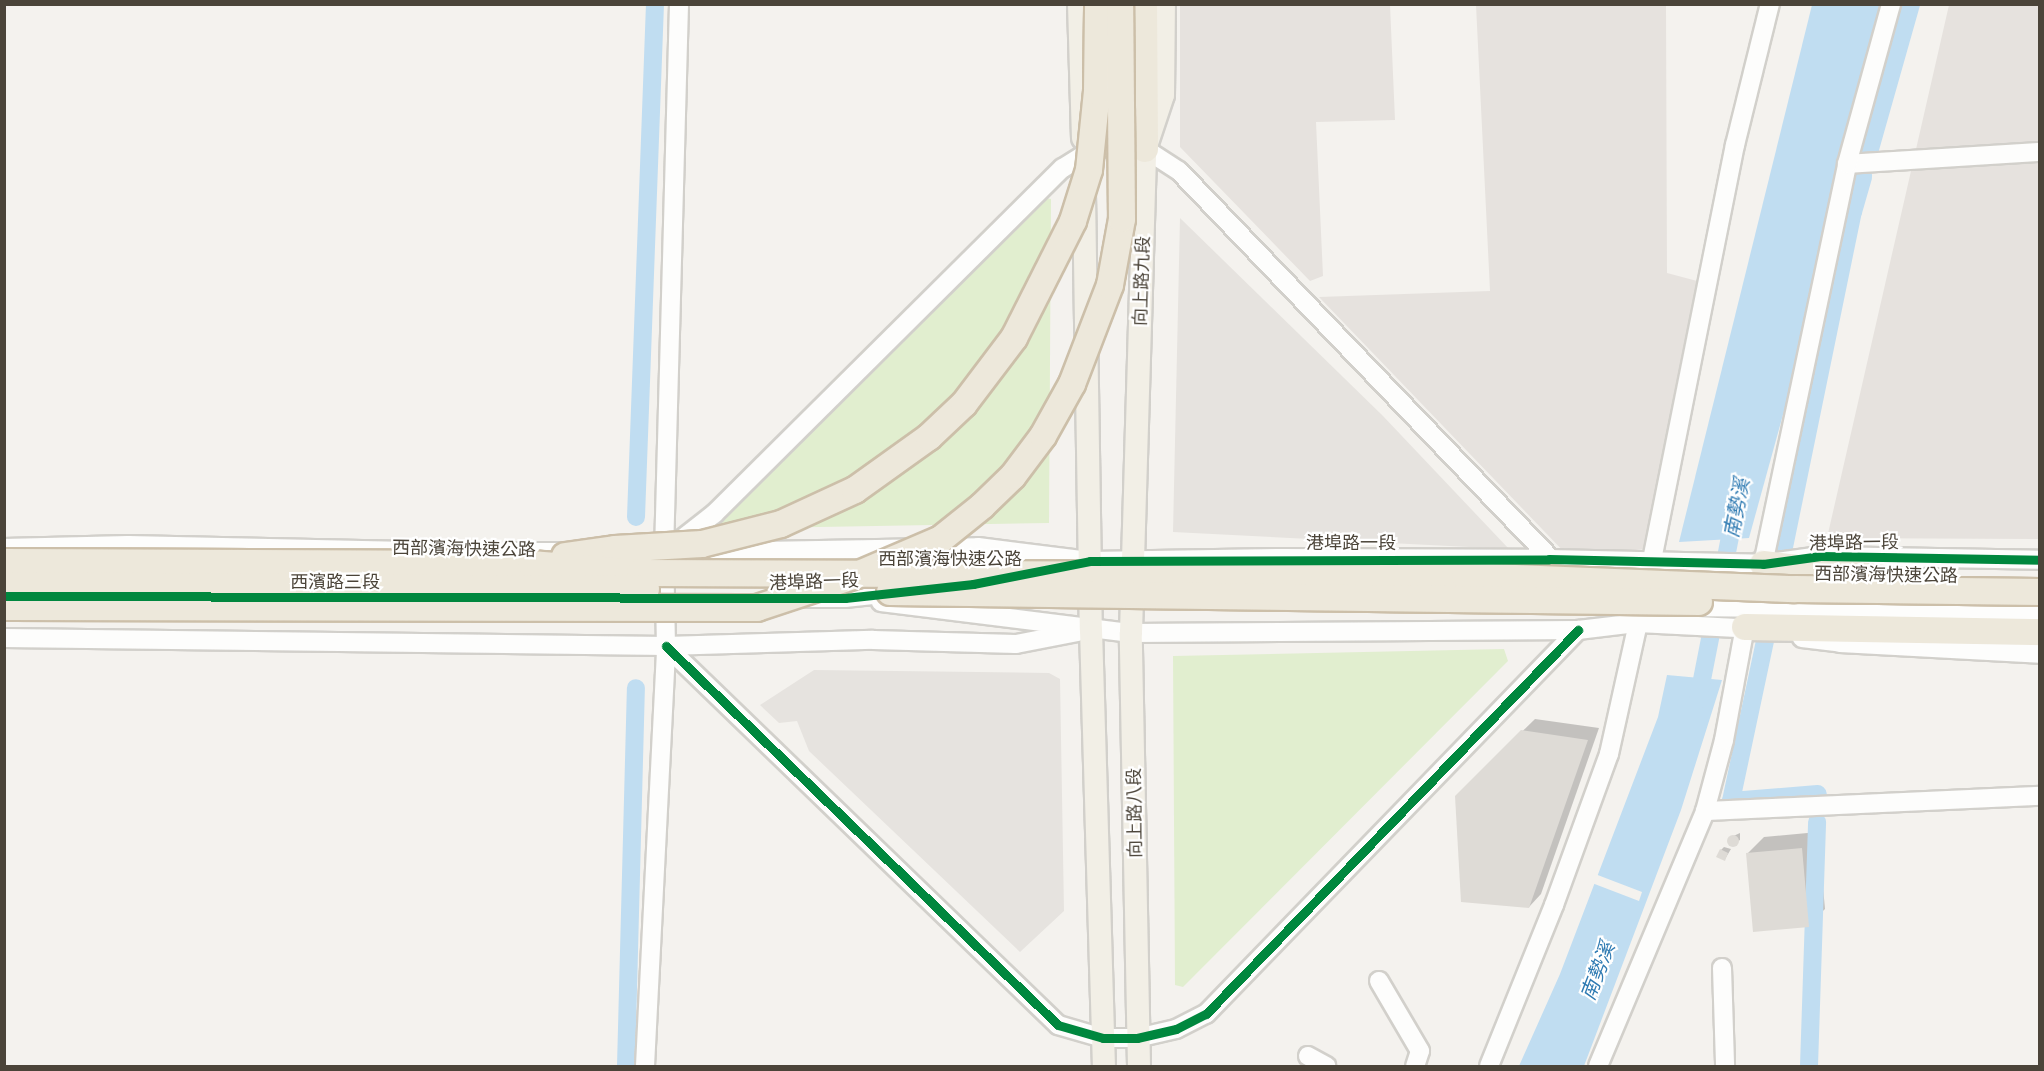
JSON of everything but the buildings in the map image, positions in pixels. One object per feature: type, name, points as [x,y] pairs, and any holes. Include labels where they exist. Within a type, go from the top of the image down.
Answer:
[{"type":"highway","points":[[531,564],[546,559],[615,549],[702,544],[781,524],[855,490],[929,437],[964,404],[1014,338],[1072,220],[1086,180],[1098,91],[1098,4]]},
{"type":"highway","points":[[4,607],[757,608],[857,575],[940,539],[982,506],[1013,476],[1043,436],[1072,384],[1110,285],[1122,219],[1120,4]]},
{"type":"highway","points":[[1144,4],[1145,149]]},
{"type":"highway","name":"西部濱海快速公路","points":[[4,562],[531,564],[640,573],[1465,576],[1795,589],[2040,592]]},
{"type":"highway","points":[[1763,564],[1873,579],[2040,581]]},
{"type":"highway","name":"西部濱海快速公路","points":[[4,585],[333,585],[2040,606]]},
{"type":"highway","points":[[1745,627],[2040,632]]},
{"type":"main road","points":[[1079,4],[1084,155],[1090,561]]},
{"type":"main road","points":[[1115,4],[1125,98],[1145,149]]},
{"type":"main road","name":"向上路九段","points":[[1133,560],[1145,149],[1163,95],[1164,4]]},
{"type":"main road","name":"向上路八段","points":[[1133,560],[1131,633],[1139,1066]]},
{"type":"main road","name":"向上路八段","points":[[1090,561],[1104,1066]]},
{"type":"street","points":[[645,1066],[666,646],[664,552],[679,4]]},
{"type":"street","points":[[1652,560],[1735,145],[1770,4]]},
{"type":"street","points":[[1763,564],[1847,164],[1891,4]]},
{"type":"street","points":[[664,552],[714,514],[1063,168],[1084,155],[1117,142],[1145,149],[1179,171],[1549,559]]},
{"type":"street","points":[[1847,164],[2040,152]]},
{"type":"street","name":"西濱路三段","points":[[4,548],[128,545],[416,551],[664,552]]},
{"type":"street","name":"港埠路一段","points":[[664,552],[978,547],[1090,561],[1549,559],[1763,564],[1820,556],[2040,560]]},
{"type":"street","name":"港埠路一段","points":[[1549,559],[1587,583],[1679,606],[2040,611]]},
{"type":"street","name":"港埠路一段","points":[[665,599],[845,598],[974,584],[1090,561]]},
{"type":"street","name":"西濱路三段","points":[[4,596],[665,599]]},
{"type":"street","name":"港埠路一段","points":[[845,598],[1029,619],[1091,630],[1131,633],[1578,630],[1638,623],[1745,627],[1840,643],[2040,654]]},
{"type":"street","name":"港埠路一段","points":[[1745,627],[1797,616],[1911,611]]},
{"type":"street","points":[[1489,1066],[1554,905],[1610,754],[1638,623]]},
{"type":"street","points":[[1598,1066],[1705,811],[1724,740],[1745,627]]},
{"type":"street","name":"港埠路一段","points":[[666,646],[873,640],[1016,644],[1091,630]]},
{"type":"street","points":[[4,638],[666,646],[1058,1025],[1103,1038],[1137,1038],[1176,1029],[1206,1014],[1578,630]]},
{"type":"street","points":[[1705,811],[2040,796]]},
{"type":"street","points":[[1722,968],[1725,1066]]},
{"type":"street","points":[[1379,981],[1420,1051],[1415,1066]]},
{"type":"street","points":[[1094,1066],[1103,1038]]},
{"type":"street","points":[[1137,1038],[1147,1066]]},
{"type":"street","points":[[1308,1056],[1326,1066]]},
{"type":"shaded area","points":[[1180,5],[1390,5],[1395,120],[1316,122],[1323,276],[1310,281],[1180,147]]},
{"type":"shaded area","points":[[1476,5],[1666,5],[1667,273],[1697,281],[1647,549],[1568,556],[1319,297],[1490,291]]},
{"type":"shaded area","points":[[1949,5],[2039,5],[2039,539],[1827,538]]},
{"type":"shaded area","points":[[1180,218],[1383,416],[1509,549],[1173,532]]},
{"type":"shaded area","points":[[814,670],[1049,673],[1060,679],[1064,911],[1020,952],[809,751],[797,721],[779,723],[760,705]]},
{"type":"green space","points":[[1041,197],[1051,199],[1049,523],[712,529],[708,522]]},
{"type":"green space","points":[[1504,649],[1508,661],[1183,987],[1175,985],[1173,656]]},
{"type":"water","points":[[1812,5],[1896,5],[1749,538],[1679,542]]},
{"type":"water","points":[[1667,675],[1722,680],[1681,810],[1584,1066],[1519,1066],[1560,974],[1658,717]]},
{"type":"pier","points":[[1595,874],[1642,892],[1639,901],[1592,883]]},
{"type":"waterway","points":[[636,517],[655,4]]},
{"type":"waterway","points":[[1870,149],[1911,4]]},
{"type":"waterway","points":[[1783,552],[1853,212],[1863,176]]},
{"type":"waterway","name":"南勢溪","points":[[1698,700],[1734,516]]},
{"type":"waterway","points":[[1765,641],[1731,801],[1818,794]]},
{"type":"waterway","points":[[626,1066],[636,688]]},
{"type":"waterway","points":[[1809,1066],[1817,822]]},
{"type":"cycle path","points":[[4,596],[845,598],[973,584],[1090,561],[1549,559],[1763,564],[1820,556],[2040,560]]},
{"type":"cycle path","points":[[666,646],[1058,1025],[1103,1038],[1137,1038],[1176,1029],[1206,1014],[1578,630]]}]
